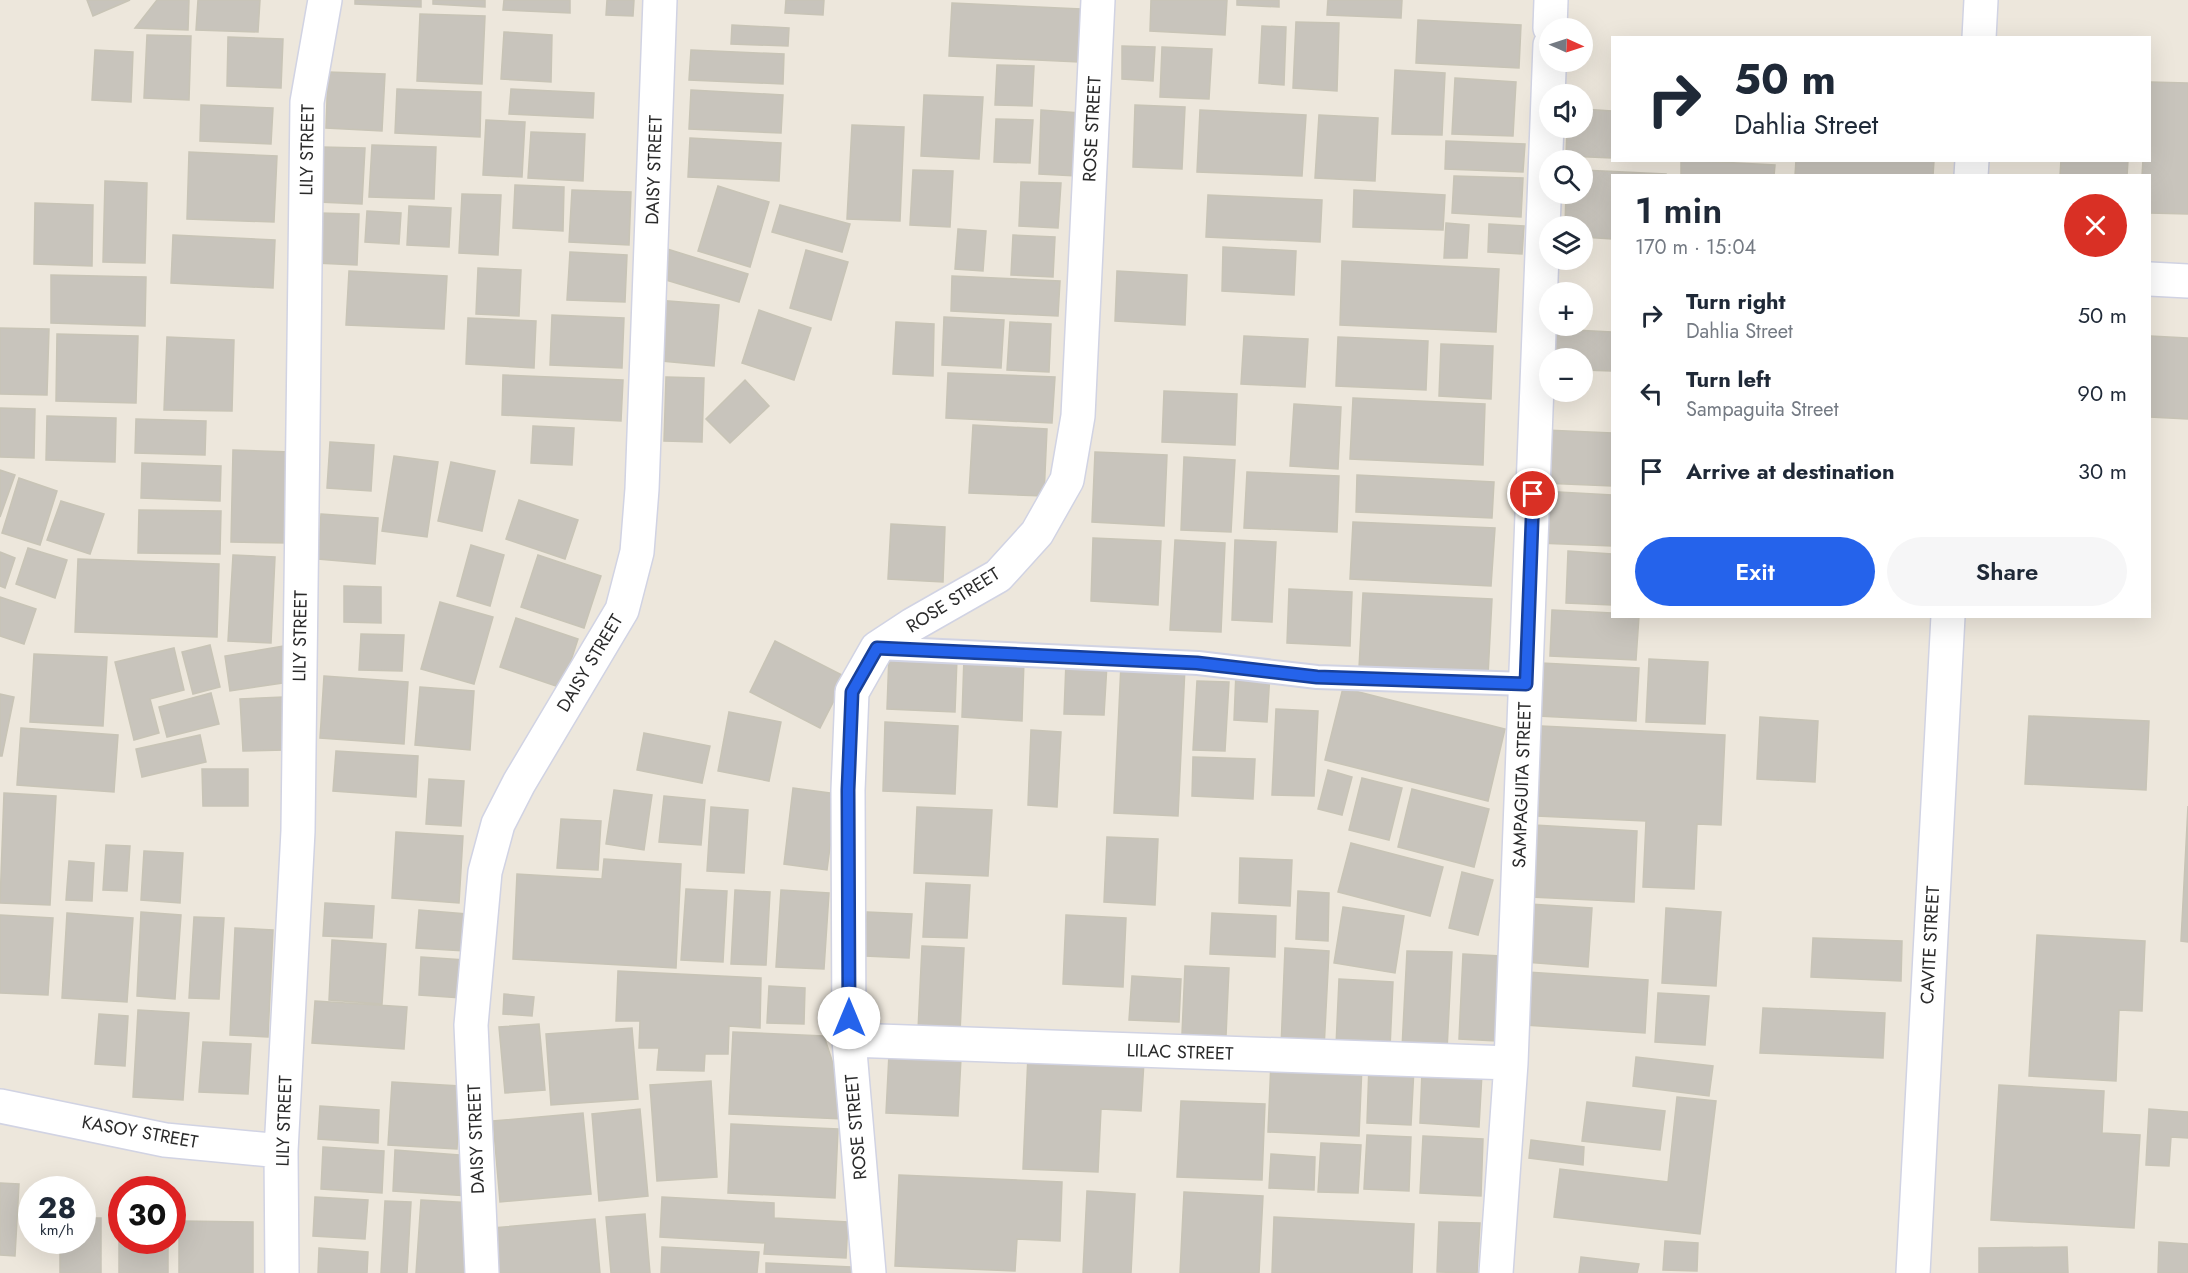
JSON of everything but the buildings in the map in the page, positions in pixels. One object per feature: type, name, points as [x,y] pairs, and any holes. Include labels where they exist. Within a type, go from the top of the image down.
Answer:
[{"type":"street","name":"LILY STREET","points":[[282,1273],[281,1151],[298,831],[307,102],[325,0]]},
{"type":"street","name":"DAISY STREET","points":[[482,1273],[471,1025],[485,872],[498,824],[519,783],[622,610],[637,552],[642,489],[660,0]]},
{"type":"street","name":"ROSE STREET","points":[[869,1273],[849,1040],[848,790],[852,692],[877,648],[912,625],[998,576],[1037,533],[1067,480],[1078,416],[1098,0]]},
{"type":"street","points":[[1550,18],[1551,0]]},
{"type":"street","points":[[1979,36],[1981,0]]},
{"type":"street","name":"SAMPAGUITA STREET","points":[[1496,1273],[1511,1063],[1549,72]]},
{"type":"street","points":[[2151,279],[2188,281]]},
{"type":"street","name":"CAVITE STREET","points":[[1912,1273],[1948,618]]},
{"type":"street","name":"LILAC STREET","points":[[849,1040],[1511,1063]]},
{"type":"street","name":"KASOY STREET","points":[[0,1106],[165,1140],[281,1151]]},
{"type":"lane","points":[[877,648],[1197,663],[1317,677],[1526,684]]},
{"type":"route","points":[[849,1018],[848,790],[852,692],[877,648],[1197,663],[1317,677],[1526,684],[1533,494]]}]
